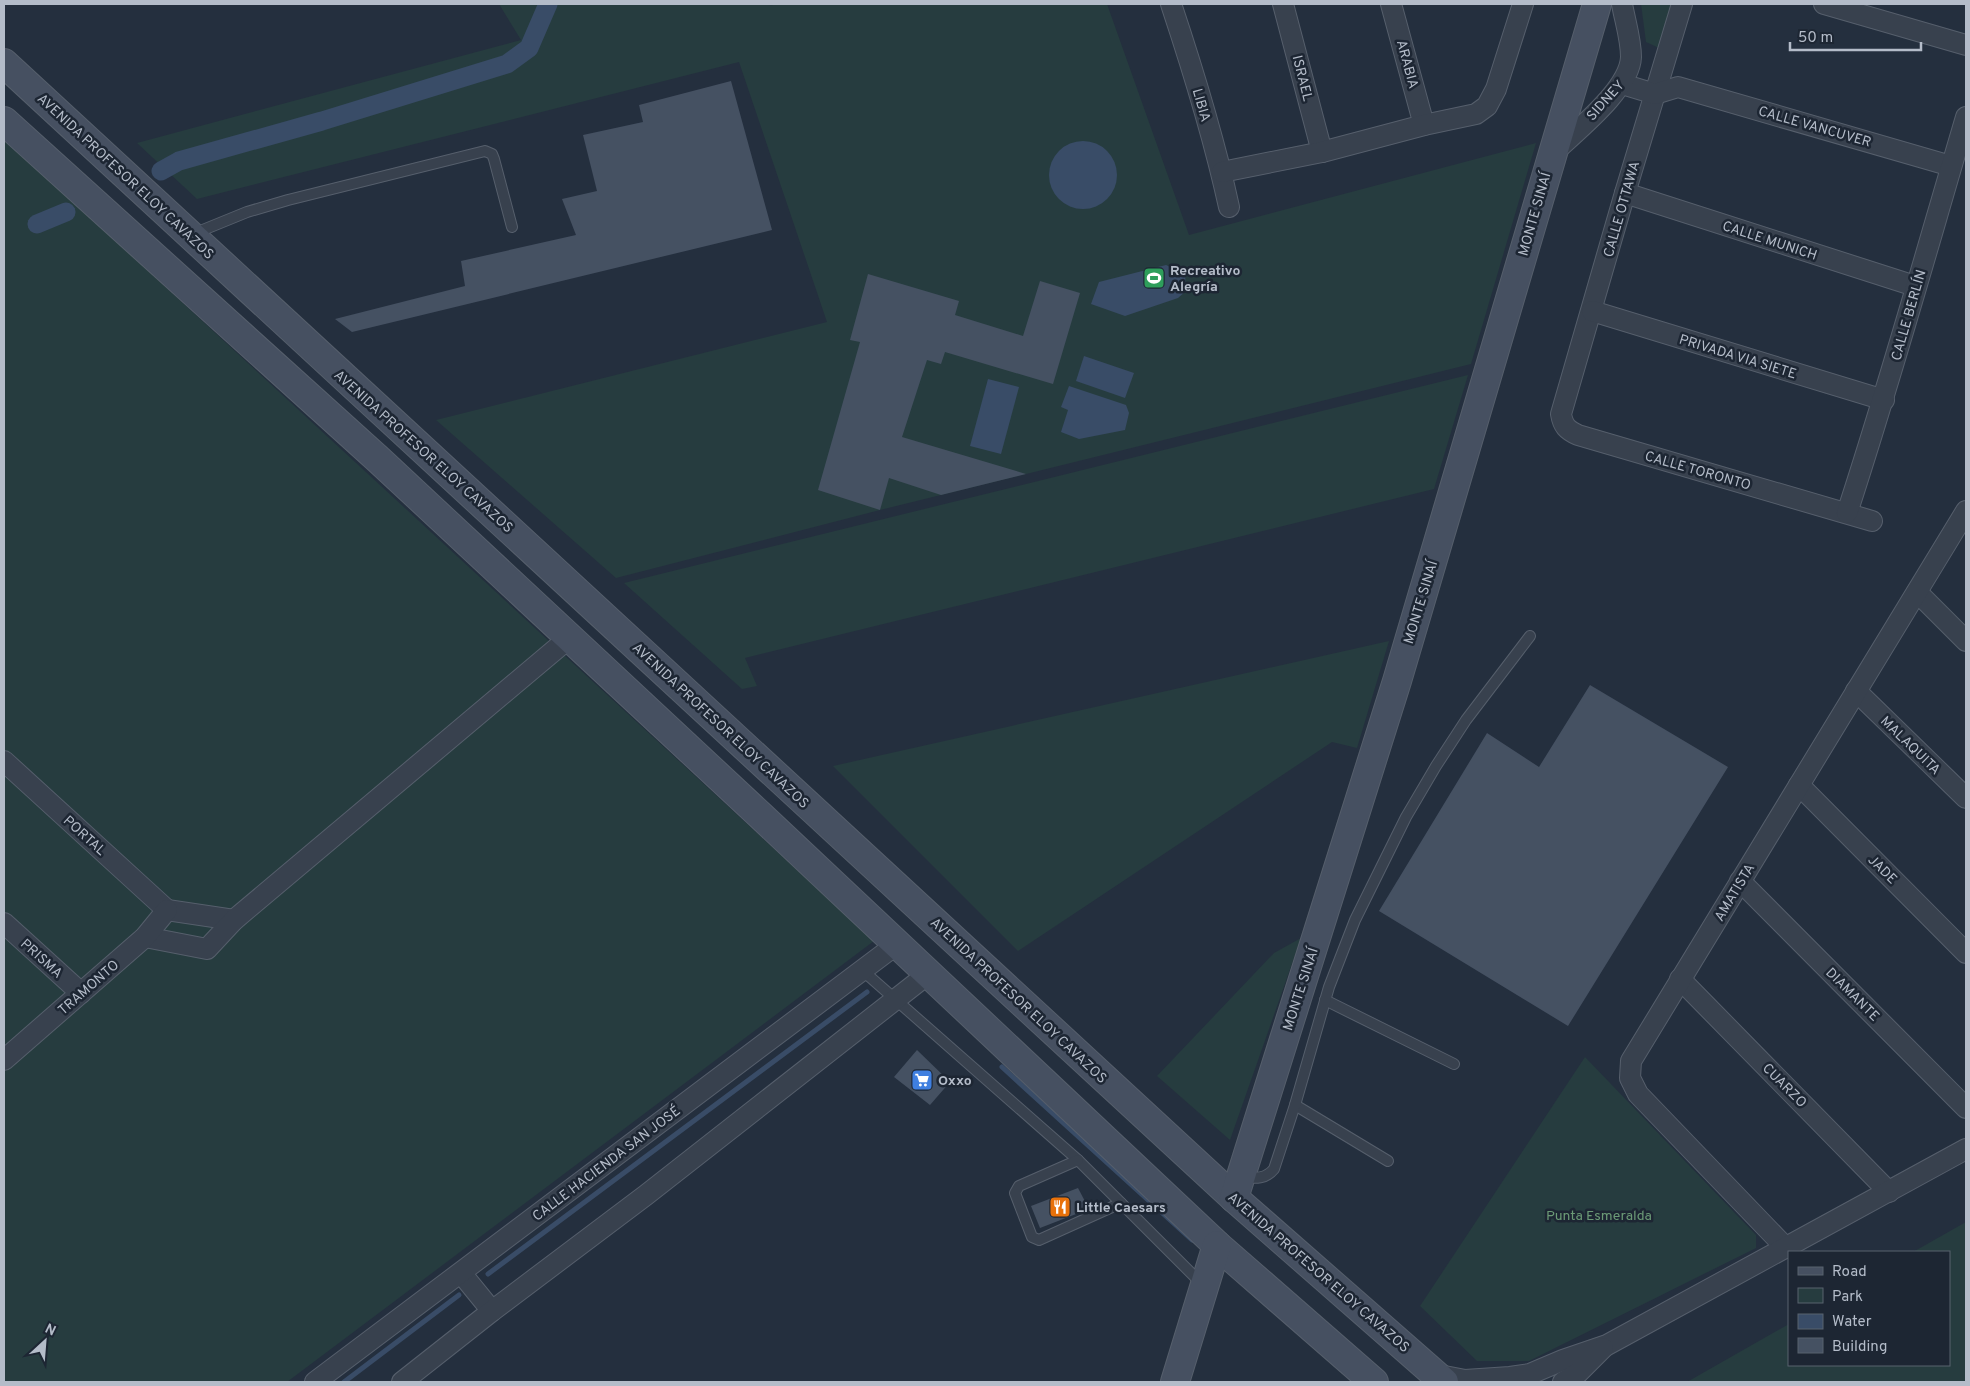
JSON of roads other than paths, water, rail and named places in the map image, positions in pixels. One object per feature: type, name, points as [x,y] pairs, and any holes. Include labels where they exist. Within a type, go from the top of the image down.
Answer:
[{"type":"main road","name":"MONTE SINAÍ","points":[[1237,1187],[1397,681],[1597,4]]},
{"type":"main road","name":"AVENIDA PROFESOR ELOY CAVAZOS","points":[[4,63],[516,535],[1237,1187],[1439,1378]]},
{"type":"main road","points":[[4,121],[379,460],[928,974],[1066,1100],[1350,1372],[1374,1382]]},
{"type":"main road","points":[[379,460],[432,491],[437,492],[444,487],[448,472]]},
{"type":"main road","points":[[446,524],[452,514],[466,510],[516,535]]},
{"type":"main road","points":[[1175,1382],[1217,1245]]},
{"type":"street","name":"LIBIA","points":[[1170,4],[1222,172],[1229,206]]},
{"type":"street","name":"ISRAEL","points":[[1284,4],[1322,152]]},
{"type":"street","name":"ARABIA","points":[[1391,4],[1424,125]]},
{"type":"street","points":[[1222,172],[1322,152],[1424,125],[1476,114],[1487,106],[1496,90],[1523,4]]},
{"type":"street","name":"SIDNEY","points":[[1552,155],[1622,84],[1631,59],[1622,4]]},
{"type":"street","name":"CALLE OTTAWA","points":[[1561,414],[1592,311],[1624,193],[1682,4]]},
{"type":"street","points":[[1824,4],[1966,45]]},
{"type":"street","points":[[1622,84],[1655,94],[1678,87],[1662,68],[1631,59]]},
{"type":"street","name":"CALLE VANCUVER","points":[[1678,87],[1951,166]]},
{"type":"street","name":"CALLE BERLÍN","points":[[1847,513],[1884,400],[1966,116]]},
{"type":"street","name":"CALLE MUNICH","points":[[1624,193],[1916,286]]},
{"type":"street","name":"PRIVADA VIA SIETE","points":[[1592,311],[1884,400]]},
{"type":"street","name":"CALLE TORONTO","points":[[1561,414],[1562,423],[1568,430],[1578,435],[1872,521]]},
{"type":"street","name":"AMATISTA","points":[[1786,1248],[1638,1094],[1633,1085],[1630,1071],[1632,1061],[1680,979],[1966,511]]},
{"type":"street","points":[[1917,592],[1966,641]]},
{"type":"street","points":[[145,937],[207,949],[234,920],[570,638]]},
{"type":"street","name":"MALAQUITA","points":[[1856,691],[1966,798]]},
{"type":"street","name":"PORTAL","points":[[4,761],[167,910]]},
{"type":"street","name":"JADE","points":[[1799,785],[1966,953]]},
{"type":"street","name":"DIAMANTE","points":[[1740,881],[1966,1108]]},
{"type":"street","points":[[167,910],[234,920]]},
{"type":"street","name":"TRAMONTO","points":[[4,1060],[145,937],[167,910]]},
{"type":"street","name":"PRISMA","points":[[4,923],[81,993]]},
{"type":"street","name":"CALLE HACIENDA SAN JOSÉ","points":[[316,1382],[897,944]]},
{"type":"street","points":[[402,1382],[492,1311],[641,1199],[928,974]]},
{"type":"street","name":"CUARZO","points":[[1680,979],[1889,1192]]},
{"type":"street","points":[[1439,1378],[1464,1380],[1516,1377],[1530,1374],[1607,1345],[1966,1149]]},
{"type":"street","points":[[461,1273],[492,1311]]},
{"type":"street","points":[[1563,1382],[1578,1373],[1607,1345]]},
{"type":"lane","points":[[190,235],[247,212],[484,151],[492,154],[494,159],[512,227]]},
{"type":"lane","points":[[1237,1187],[1271,1172],[1295,1105],[1325,1000],[1342,950],[1406,817],[1466,720],[1530,636]]},
{"type":"lane","points":[[862,970],[1078,1160],[1205,1287]]},
{"type":"lane","points":[[1325,1000],[1454,1064]]},
{"type":"lane","points":[[1295,1105],[1388,1161]]},
{"type":"lane","points":[[1078,1160],[1019,1186],[1015,1193],[1032,1238],[1038,1240],[1121,1203]]},
{"type":"water","points":[[1076,141],[1090,141],[1102,146],[1112,156],[1117,168],[1117,182],[1112,194],[1102,204],[1090,209],[1076,209],[1064,204],[1054,194],[1049,182],[1049,168],[1054,156],[1064,146]]},
{"type":"water","points":[[1166,265],[1185,274],[1186,291],[1178,298],[1125,316],[1091,304],[1099,282]]},
{"type":"water","points":[[1084,356],[1134,373],[1125,398],[1076,381]]},
{"type":"water","points":[[988,379],[1019,387],[1001,454],[970,446]]},
{"type":"water","points":[[1069,386],[1126,405],[1129,413],[1125,430],[1079,439],[1061,432],[1068,410],[1061,407]]},
{"type":"waterway","points":[[161,171],[179,161],[322,121],[507,64],[529,48],[548,4]]},
{"type":"waterway","points":[[37,224],[66,212]]},
{"type":"waterway","points":[[488,1274],[867,992]]},
{"type":"waterway","points":[[1002,1067],[1192,1240]]},
{"type":"waterway","points":[[344,1382],[459,1295]]},
{"type":"place","name":"Recreativo Alegría","points":[[1154,278]]},
{"type":"place","name":"Oxxo","points":[[922,1080]]},
{"type":"place","name":"Little Caesars","points":[[1060,1207]]},
{"type":"park label","name":"Punta Esmeralda","points":[[1599,1215]]}]
